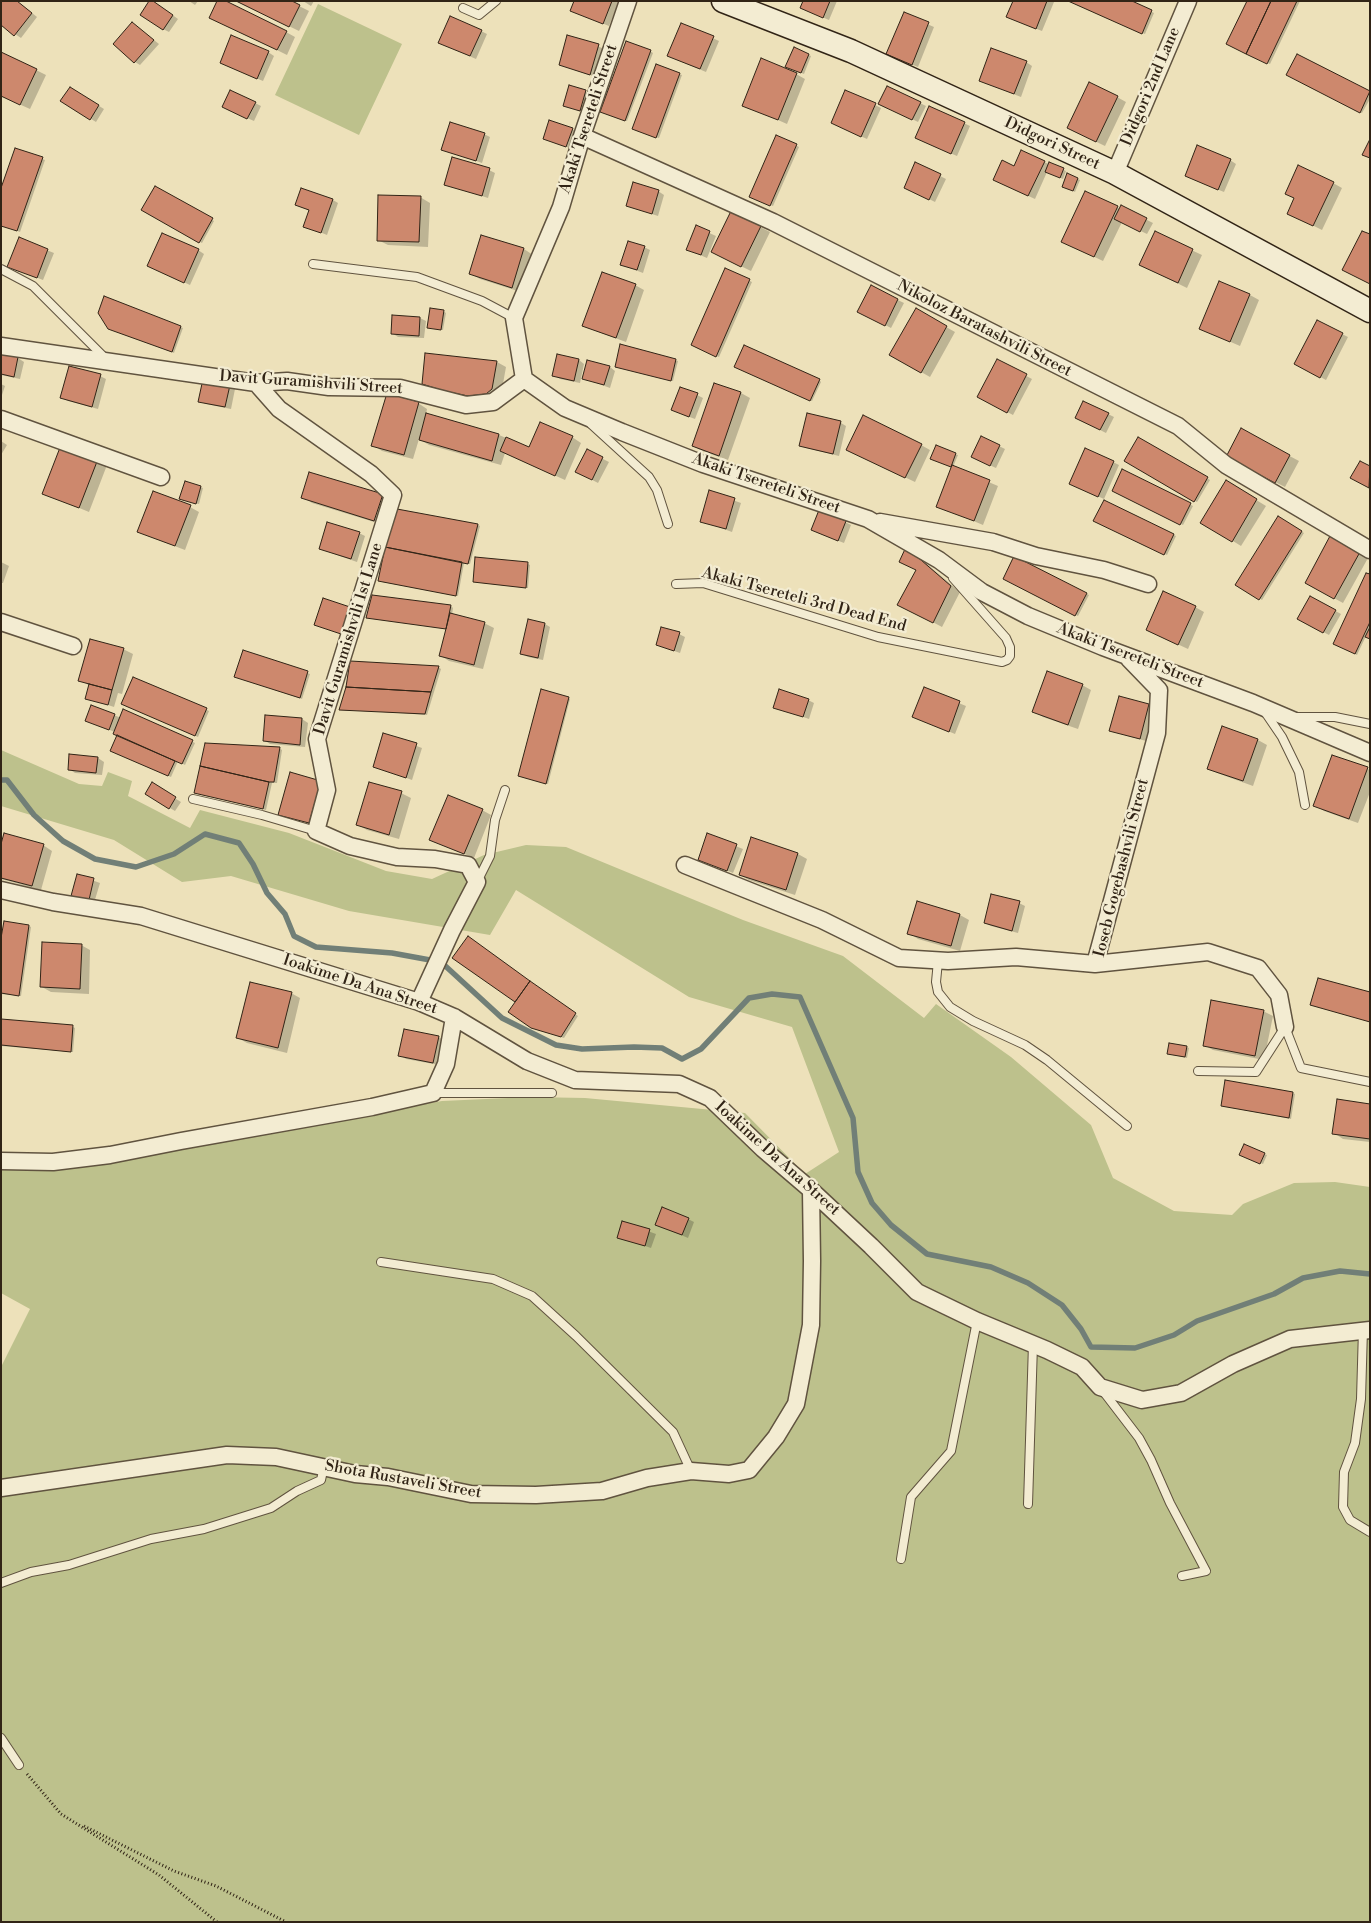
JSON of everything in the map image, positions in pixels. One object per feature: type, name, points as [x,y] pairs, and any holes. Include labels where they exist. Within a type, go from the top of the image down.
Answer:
[{"type":"street","name":"Akaki Tsereteli Street","points":[[514,318],[561,207],[582,136],[628,1]]},
{"type":"street","name":"Didgori Street","points":[[722,1],[851,51],[1114,173],[1370,311]]},
{"type":"street","name":"Didgori 2nd Lane","points":[[1114,173],[1188,1]]},
{"type":"street","name":"Nikoloz Baratashvili Street","points":[[582,136],[773,222],[1178,426],[1226,465],[1370,550]]},
{"type":"street","points":[[514,318],[524,379]]},
{"type":"street","name":"Davit Guramishvili Street","points":[[1,346],[256,383],[287,381],[329,387],[400,388],[466,405],[493,402],[524,379]]},
{"type":"street","name":"Akaki Tsereteli Street","points":[[524,379],[566,408],[580,414],[703,464],[868,519],[939,560],[982,592],[1028,616],[1124,655],[1261,706],[1370,753]]},
{"type":"street","name":"Davit Guramishvili 1st Lane","points":[[256,383],[279,409],[371,474],[393,495],[317,739],[327,790],[316,831]]},
{"type":"street","points":[[1,419],[161,477]]},
{"type":"street","points":[[868,519],[993,542],[1036,556],[1104,570],[1148,584]]},
{"type":"street","points":[[1,622],[73,646]]},
{"type":"street","name":"Ioseb Gogebashvili Street","points":[[1124,655],[1159,690],[1157,733],[1095,964],[1208,952],[1258,968],[1279,995],[1285,1027]]},
{"type":"street","points":[[316,831],[350,846],[398,857],[435,859],[468,865],[477,882],[419,1002]]},
{"type":"street","points":[[685,866],[822,920],[899,958],[938,961],[1016,957],[1095,964]]},
{"type":"street","name":"Ioakime Da Ana Street","points":[[1,890],[53,902],[141,916],[419,1002],[454,1017],[527,1061],[575,1080],[679,1084],[710,1098],[763,1149],[811,1190],[917,1292],[977,1321],[1082,1367],[1100,1387]]},
{"type":"street","points":[[1,1161],[53,1162],[110,1155],[432,1093],[446,1064],[454,1017]]},
{"type":"street","name":"Shota Rustaveli Street","points":[[1,1488],[227,1455],[276,1457],[355,1474],[388,1477],[471,1494],[536,1495],[602,1491],[648,1478],[691,1471],[729,1474],[749,1470],[776,1437],[796,1404],[811,1326],[811,1190]]},
{"type":"street","points":[[1100,1387],[1142,1400],[1181,1393],[1233,1364],[1290,1339],[1366,1330]]},
{"type":"lane","points":[[463,8],[479,15],[496,1]]},
{"type":"lane","points":[[314,264],[417,277],[482,301],[514,318]]},
{"type":"lane","points":[[1,268],[33,286],[109,362]]},
{"type":"lane","points":[[580,414],[649,477],[657,490],[668,524]]},
{"type":"lane","name":"Akaki Tsereteli 3rd Dead End","points":[[676,584],[702,584],[878,637],[1002,662],[1007,660],[1010,656],[1010,647],[1006,638],[939,560]]},
{"type":"lane","points":[[1261,706],[1282,737],[1299,772],[1305,805]]},
{"type":"lane","points":[[1287,717],[1335,717],[1370,724]]},
{"type":"lane","points":[[477,882],[490,856],[496,820],[505,790]]},
{"type":"lane","points":[[193,799],[262,815],[316,831]]},
{"type":"lane","points":[[938,961],[936,982],[938,992],[950,1007],[973,1021],[1024,1045],[1047,1060],[1127,1126]]},
{"type":"lane","points":[[1198,1071],[1256,1072],[1285,1027]]},
{"type":"lane","name":"Ioseb Gogebashvili Street","points":[[1285,1027],[1301,1068],[1370,1082]]},
{"type":"lane","points":[[432,1093],[552,1093]]},
{"type":"lane","points":[[380,1262],[493,1278],[532,1296],[576,1336],[673,1432],[691,1471]]},
{"type":"lane","points":[[901,1559],[911,1497],[951,1451],[977,1321]]},
{"type":"lane","points":[[1366,1330],[1361,1399],[1355,1443],[1344,1472],[1343,1506],[1350,1520],[1370,1532]]},
{"type":"lane","points":[[1028,1504],[1033,1344]]},
{"type":"lane","points":[[1100,1387],[1139,1438],[1170,1503],[1206,1571],[1182,1576]]},
{"type":"lane","points":[[1,1582],[31,1572],[69,1566],[151,1539],[204,1529],[271,1508],[297,1491],[322,1480],[324,1466]]},
{"type":"lane","points":[[1,1738],[19,1765]]},
{"type":"path","points":[[19,1765],[65,1816],[159,1875],[216,1922]]},
{"type":"path","points":[[65,1816],[174,1871],[216,1886],[286,1922]]},
{"type":"green space","points":[[318,4],[402,44],[359,135],[275,95]]},
{"type":"green space","points":[[1,750],[79,784],[102,786],[108,772],[132,781],[128,796],[190,828],[200,810],[289,833],[386,871],[432,879],[484,855],[526,845],[566,847],[743,920],[843,956],[924,1018],[936,1004],[1011,1057],[1091,1125],[1113,1178],[1174,1211],[1232,1215],[1243,1204],[1294,1183],[1335,1182],[1370,1187],[1370,1922],[1,1922],[1,1367],[30,1309],[1,1293],[1,1165],[259,1133],[442,1101],[530,1097],[585,1098],[745,1113],[805,1174],[839,1152],[792,1027],[689,997],[516,890],[490,935],[349,911],[231,876],[182,882],[114,840],[1,806]]},
{"type":"building","points":[[1,1],[17,1],[32,13],[14,36],[1,25]]},
{"type":"building","points":[[149,1],[153,1],[173,15],[163,30],[140,15]]},
{"type":"building","points":[[217,1],[226,1],[287,31],[277,50],[209,18]]},
{"type":"building","points":[[236,1],[292,1],[300,5],[289,27]]},
{"type":"building","points":[[574,1],[612,1],[603,24],[570,11]]},
{"type":"building","points":[[803,1],[830,1],[823,18],[800,8]]},
{"type":"building","points":[[1013,1],[1047,1],[1036,29],[1006,17]]},
{"type":"building","points":[[1068,1],[1132,1],[1152,10],[1142,34]]},
{"type":"building","points":[[1247,1],[1271,1],[1246,54],[1226,44]]},
{"type":"building","points":[[1271,1],[1297,1],[1267,64],[1246,54]]},
{"type":"building","points":[[904,12],[929,22],[912,65],[886,54]]},
{"type":"building","points":[[450,16],[482,30],[470,56],[438,43]]},
{"type":"building","points":[[132,22],[154,40],[134,63],[113,44]]},
{"type":"building","points":[[681,23],[714,36],[700,69],[667,56]]},
{"type":"building","points":[[231,35],[269,51],[257,79],[220,63]]},
{"type":"building","points":[[567,35],[599,44],[590,75],[559,65]]},
{"type":"building","points":[[626,41],[651,50],[625,121],[600,112]]},
{"type":"building","points":[[794,47],[809,54],[801,73],[785,67]]},
{"type":"building","points":[[991,48],[1027,61],[1014,94],[979,81]]},
{"type":"building","points":[[1,52],[37,69],[20,105],[1,96]]},
{"type":"building","points":[[1297,54],[1370,91],[1360,113],[1286,75]]},
{"type":"building","points":[[761,58],[797,73],[778,120],[742,106]]},
{"type":"building","points":[[656,64],[680,73],[656,138],[632,129]]},
{"type":"building","points":[[1089,82],[1118,96],[1096,142],[1067,128]]},
{"type":"building","points":[[569,85],[586,90],[580,111],[563,106]]},
{"type":"building","points":[[887,86],[921,102],[912,120],[878,104]]},
{"type":"building","points":[[70,87],[99,105],[90,120],[60,101]]},
{"type":"building","points":[[230,90],[256,102],[247,119],[222,107]]},
{"type":"building","points":[[845,90],[876,103],[861,137],[831,123]]},
{"type":"building","points":[[929,106],[965,122],[951,154],[915,138]]},
{"type":"building","points":[[549,120],[573,128],[566,147],[543,139]]},
{"type":"building","points":[[450,122],[485,133],[476,161],[441,150]]},
{"type":"building","points":[[776,135],[797,144],[770,206],[749,197]]},
{"type":"building","points":[[1370,139],[1370,158],[1362,155]]},
{"type":"building","points":[[1197,145],[1231,159],[1218,190],[1185,176]]},
{"type":"building","points":[[15,148],[43,157],[17,231],[1,226],[1,188]]},
{"type":"building","points":[[1021,150],[1045,161],[1028,196],[993,180],[1002,160],[1014,166]]},
{"type":"building","points":[[452,157],[490,168],[482,196],[444,185]]},
{"type":"building","points":[[915,162],[941,174],[929,200],[904,188]]},
{"type":"building","points":[[1049,162],[1064,168],[1060,178],[1045,172]]},
{"type":"building","points":[[1298,165],[1334,182],[1313,226],[1287,214],[1294,198],[1285,194]]},
{"type":"building","points":[[1067,173],[1078,178],[1073,191],[1062,187]]},
{"type":"building","points":[[633,182],[659,190],[652,214],[626,206]]},
{"type":"building","points":[[155,186],[213,218],[199,243],[141,210]]},
{"type":"building","points":[[301,188],[333,199],[321,233],[303,227],[309,210],[295,205]]},
{"type":"building","points":[[1085,191],[1118,206],[1094,257],[1061,242]]},
{"type":"building","points":[[378,195],[421,196],[419,242],[377,241]]},
{"type":"building","points":[[1121,205],[1147,218],[1140,232],[1114,219]]},
{"type":"building","points":[[731,211],[761,226],[741,267],[711,252]]},
{"type":"building","points":[[696,225],[710,231],[701,255],[686,250]]},
{"type":"building","points":[[1155,231],[1193,249],[1178,283],[1139,265]]},
{"type":"building","points":[[1362,231],[1370,234],[1370,284],[1342,270]]},
{"type":"building","points":[[162,233],[199,249],[184,283],[147,266]]},
{"type":"building","points":[[481,235],[524,248],[512,288],[469,274]]},
{"type":"building","points":[[19,237],[48,249],[37,278],[7,267]]},
{"type":"building","points":[[628,241],[645,246],[637,270],[620,265]]},
{"type":"building","points":[[725,268],[750,279],[716,357],[691,345]]},
{"type":"building","points":[[602,272],[636,284],[616,338],[582,326]]},
{"type":"building","points":[[1219,281],[1250,294],[1230,342],[1199,329]]},
{"type":"building","points":[[871,285],[898,299],[885,326],[857,312]]},
{"type":"building","points":[[104,296],[181,326],[172,352],[108,329],[98,313]]},
{"type":"building","points":[[430,308],[444,310],[441,330],[427,328]]},
{"type":"building","points":[[916,308],[947,326],[921,373],[889,355]]},
{"type":"building","points":[[392,315],[420,317],[419,336],[391,334]]},
{"type":"building","points":[[1317,320],[1343,333],[1320,378],[1294,364]]},
{"type":"building","points":[[620,344],[676,359],[671,381],[615,367]]},
{"type":"building","points":[[744,345],[820,379],[810,401],[734,367]]},
{"type":"building","points":[[1,353],[18,357],[14,377],[1,374]]},
{"type":"building","points":[[425,353],[497,361],[492,389],[486,394],[468,396],[422,384]]},
{"type":"building","points":[[557,354],[579,359],[574,381],[552,376]]},
{"type":"building","points":[[997,359],[1027,374],[1007,413],[977,397]]},
{"type":"building","points":[[587,360],[610,366],[604,385],[582,379]]},
{"type":"building","points":[[69,366],[101,374],[92,407],[60,398]]},
{"type":"building","points":[[203,379],[230,385],[225,407],[198,402]]},
{"type":"building","points":[[714,383],[741,392],[719,456],[692,446]]},
{"type":"building","points":[[680,387],[698,393],[689,417],[671,410]]},
{"type":"building","points":[[387,393],[419,402],[404,455],[371,446]]},
{"type":"building","points":[[1083,401],[1109,413],[1100,430],[1075,418]]},
{"type":"building","points":[[426,413],[499,434],[492,461],[419,440]]},
{"type":"building","points":[[807,413],[841,421],[833,454],[799,446]]},
{"type":"building","points":[[863,415],[922,444],[905,478],[846,450]]},
{"type":"building","points":[[540,422],[573,436],[555,476],[500,451],[506,437],[529,447]]},
{"type":"building","points":[[1241,428],[1290,455],[1275,483],[1226,457]]},
{"type":"building","points":[[981,436],[1000,445],[990,466],[971,457]]},
{"type":"building","points":[[1138,437],[1208,477],[1194,502],[1124,461]]},
{"type":"building","points":[[61,445],[98,459],[79,508],[42,494]]},
{"type":"building","points":[[936,445],[956,453],[951,467],[930,459]]},
{"type":"building","points":[[1085,448],[1114,461],[1098,497],[1069,484]]},
{"type":"building","points":[[587,449],[603,457],[592,480],[575,472]]},
{"type":"building","points":[[1360,461],[1370,466],[1369,488],[1350,478]]},
{"type":"building","points":[[952,465],[990,480],[974,521],[936,507]]},
{"type":"building","points":[[1122,469],[1191,503],[1180,525],[1112,491]]},
{"type":"building","points":[[309,472],[383,494],[374,521],[301,498]]},
{"type":"building","points":[[1226,480],[1257,499],[1232,542],[1200,523]]},
{"type":"building","points":[[185,481],[201,486],[196,504],[179,499]]},
{"type":"building","points":[[709,490],[735,498],[726,529],[700,522]]},
{"type":"building","points":[[153,491],[191,505],[175,546],[137,532]]},
{"type":"building","points":[[1104,500],[1174,534],[1164,555],[1093,521]]},
{"type":"building","points":[[397,509],[478,524],[468,564],[385,547]]},
{"type":"building","points":[[819,510],[846,521],[838,541],[811,530]]},
{"type":"building","points":[[1278,516],[1302,531],[1259,600],[1235,585]]},
{"type":"building","points":[[327,522],[360,532],[351,559],[319,549]]},
{"type":"building","points":[[1330,536],[1360,552],[1334,599],[1305,583]]},
{"type":"building","points":[[385,547],[462,562],[456,596],[378,581]]},
{"type":"building","points":[[906,547],[951,586],[933,623],[897,605],[916,570],[899,562]]},
{"type":"building","points":[[1014,556],[1087,593],[1075,616],[1003,579]]},
{"type":"building","points":[[475,557],[528,562],[526,588],[473,582]]},
{"type":"building","points":[[1366,573],[1370,574],[1370,622],[1355,654],[1333,644]]},
{"type":"building","points":[[1163,591],[1196,606],[1178,645],[1146,630]]},
{"type":"building","points":[[372,595],[451,605],[446,629],[366,618]]},
{"type":"building","points":[[1310,596],[1336,610],[1323,633],[1297,619]]},
{"type":"building","points":[[323,598],[353,608],[344,635],[314,625]]},
{"type":"building","points":[[450,613],[485,622],[474,665],[439,656]]},
{"type":"building","points":[[528,619],[545,623],[538,658],[520,654]]},
{"type":"building","points":[[661,627],[680,632],[674,651],[656,645]]},
{"type":"building","points":[[1370,627],[1370,639],[1365,637]]},
{"type":"building","points":[[90,639],[124,648],[112,690],[78,681]]},
{"type":"building","points":[[243,650],[308,671],[300,698],[234,677]]},
{"type":"building","points":[[350,661],[439,666],[431,692],[346,687]]},
{"type":"building","points":[[1047,671],[1083,684],[1068,725],[1032,712]]},
{"type":"building","points":[[133,677],[207,708],[195,736],[121,704]]},
{"type":"building","points":[[89,684],[112,690],[108,705],[85,699]]},
{"type":"building","points":[[346,687],[431,692],[425,714],[339,710]]},
{"type":"building","points":[[924,687],[960,701],[949,732],[912,717]]},
{"type":"building","points":[[541,689],[569,697],[546,784],[518,776]]},
{"type":"building","points":[[779,689],[809,699],[803,717],[773,708]]},
{"type":"building","points":[[1119,696],[1149,704],[1140,739],[1109,731]]},
{"type":"building","points":[[91,705],[115,714],[109,730],[85,721]]},
{"type":"building","points":[[123,709],[193,740],[182,764],[113,734]]},
{"type":"building","points":[[265,715],[302,718],[300,745],[263,741]]},
{"type":"building","points":[[1222,726],[1258,739],[1243,781],[1207,769]]},
{"type":"building","points":[[383,733],[417,743],[406,778],[373,767]]},
{"type":"building","points":[[117,735],[175,761],[168,776],[110,751]]},
{"type":"building","points":[[205,743],[280,747],[274,782],[200,766]]},
{"type":"building","points":[[69,754],[98,757],[96,773],[68,770]]},
{"type":"building","points":[[1332,755],[1368,767],[1349,819],[1313,806]]},
{"type":"building","points":[[200,766],[269,782],[263,809],[194,793]]},
{"type":"building","points":[[290,772],[321,781],[309,823],[278,815]]},
{"type":"building","points":[[152,782],[176,797],[169,809],[145,794]]},
{"type":"building","points":[[369,782],[402,791],[389,835],[356,825]]},
{"type":"building","points":[[448,795],[483,809],[464,854],[429,840]]},
{"type":"building","points":[[4,833],[44,844],[32,886],[1,878],[1,844]]},
{"type":"building","points":[[707,833],[737,844],[727,871],[698,860]]},
{"type":"building","points":[[751,837],[798,853],[786,890],[739,875]]},
{"type":"building","points":[[77,874],[94,878],[89,900],[71,896]]},
{"type":"building","points":[[991,894],[1020,901],[1012,931],[984,923]]},
{"type":"building","points":[[917,901],[960,914],[951,946],[907,934]]},
{"type":"building","points":[[4,921],[29,925],[19,996],[1,993],[1,938]]},
{"type":"building","points":[[468,936],[530,981],[515,1002],[452,958]]},
{"type":"building","points":[[42,942],[82,944],[80,989],[40,987]]},
{"type":"building","points":[[1318,978],[1370,992],[1370,1022],[1310,1005]]},
{"type":"building","points":[[530,981],[576,1013],[561,1037],[531,1028],[508,1012]]},
{"type":"building","points":[[250,982],[292,992],[278,1048],[236,1038]]},
{"type":"building","points":[[1211,1000],[1264,1010],[1255,1056],[1203,1046]]},
{"type":"building","points":[[1,1019],[73,1025],[71,1052],[1,1045]]},
{"type":"building","points":[[404,1029],[439,1036],[433,1063],[398,1056]]},
{"type":"building","points":[[1169,1043],[1187,1046],[1185,1057],[1167,1054]]},
{"type":"building","points":[[1225,1080],[1293,1092],[1289,1118],[1221,1106]]},
{"type":"building","points":[[1337,1099],[1370,1104],[1370,1139],[1332,1134]]},
{"type":"building","points":[[1244,1144],[1265,1153],[1260,1164],[1239,1155]]},
{"type":"building","points":[[662,1207],[689,1218],[682,1235],[655,1225]]},
{"type":"building","points":[[622,1221],[650,1229],[645,1246],[617,1238]]},
{"type":"waterway","points":[[1,780],[7,780],[34,815],[63,841],[95,859],[136,867],[174,854],[205,834],[239,843],[253,864],[267,893],[285,914],[294,936],[316,947],[392,953],[441,962],[502,1018],[556,1045],[582,1049],[662,1048],[682,1059],[701,1049],[749,998],[772,994],[800,997],[853,1118],[858,1172],[872,1203],[891,1225],[927,1254],[991,1267],[1028,1283],[1062,1305],[1081,1329],[1091,1347],[1135,1348],[1174,1335],[1197,1321],[1274,1294],[1303,1278],[1340,1271],[1370,1274]]}]
